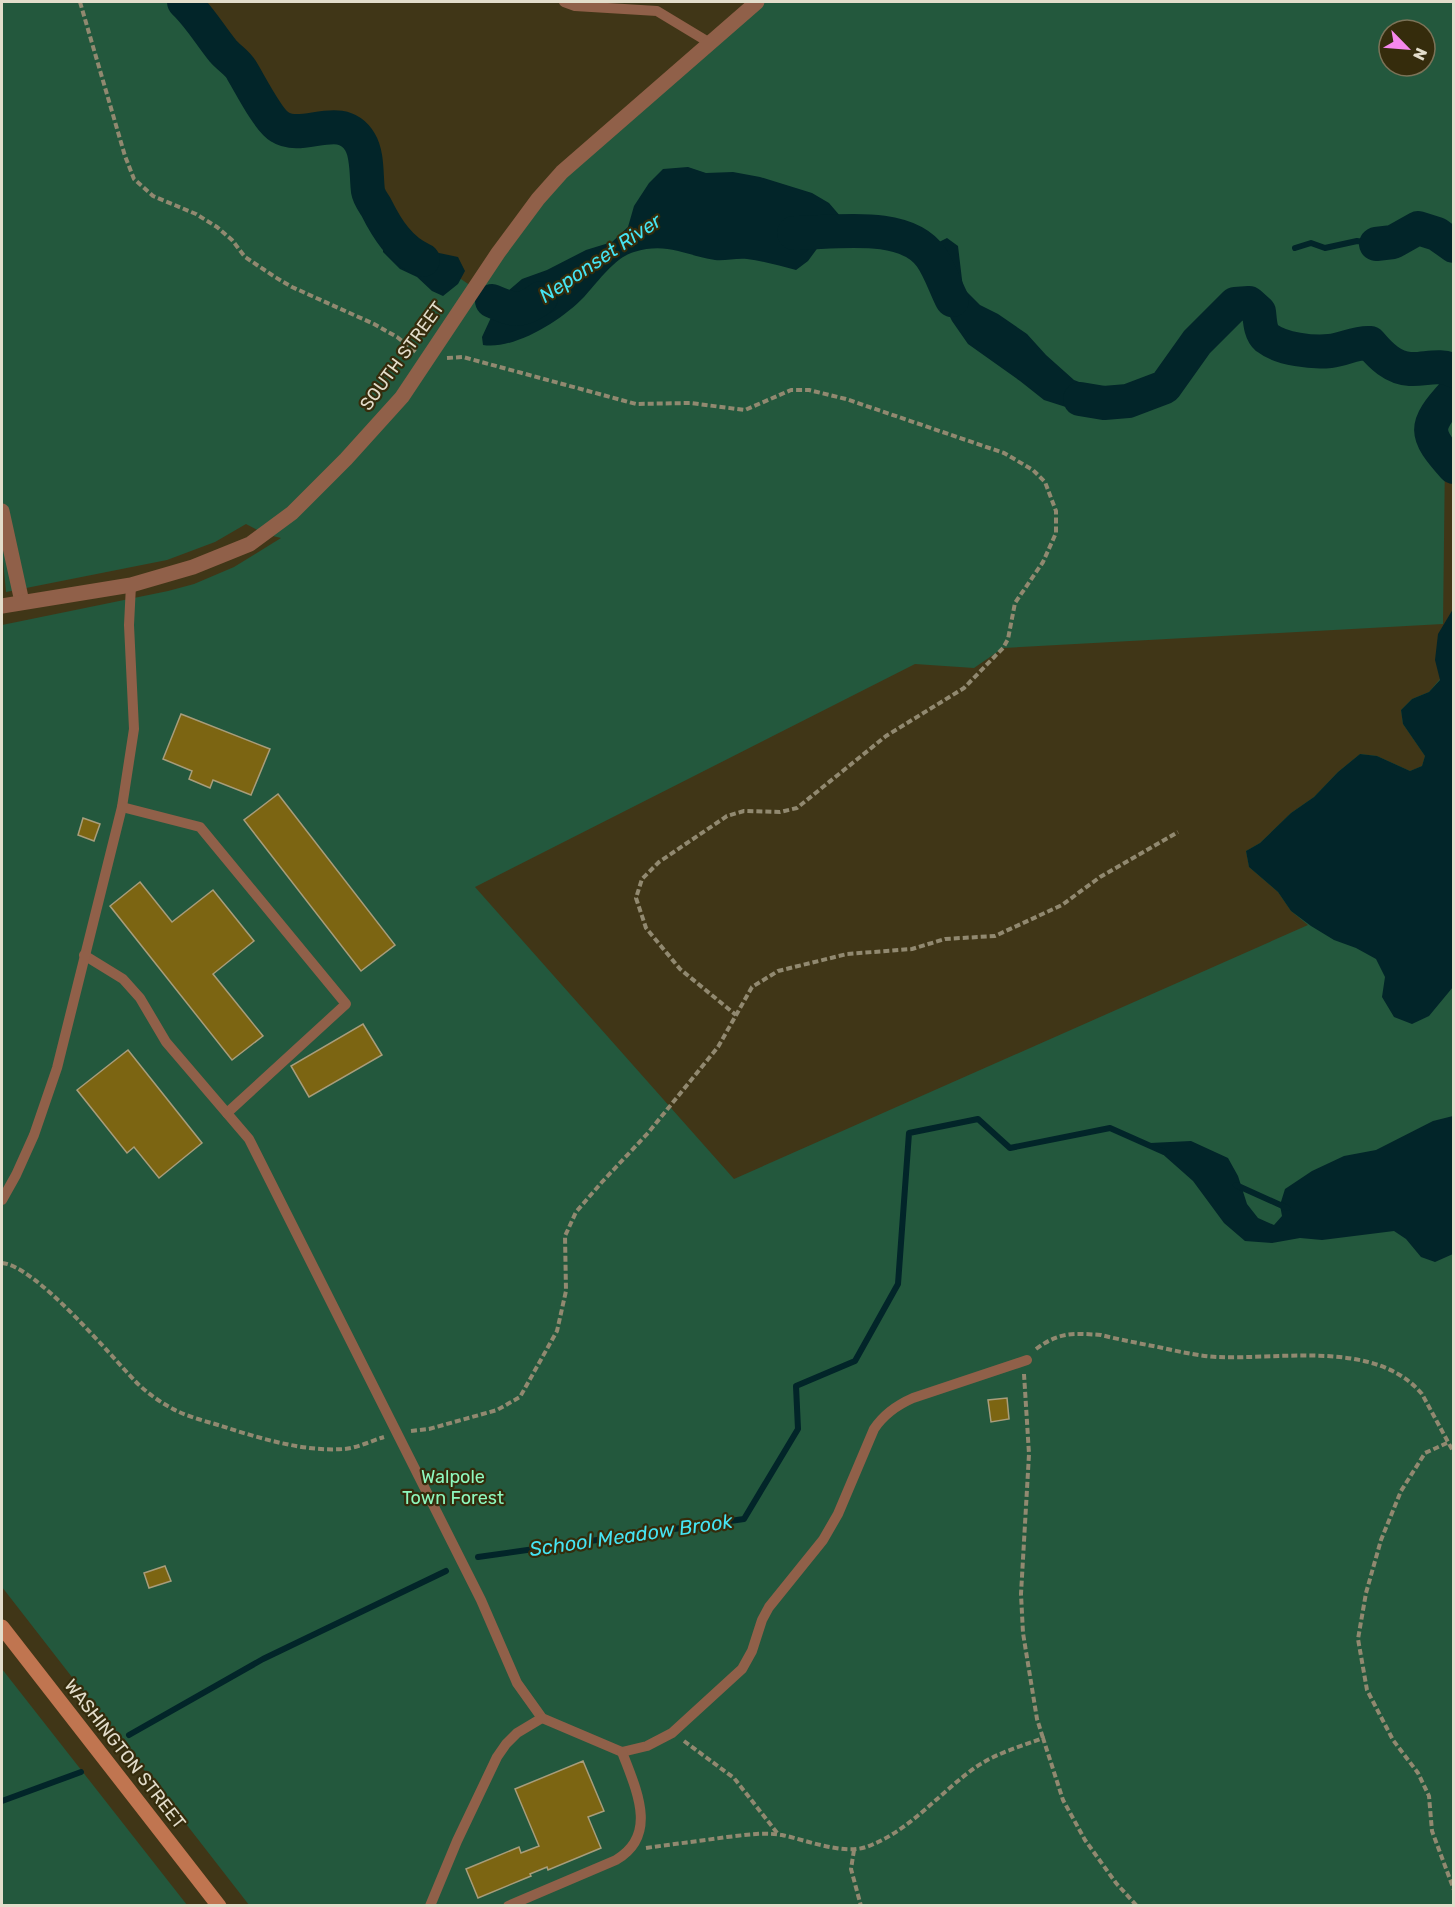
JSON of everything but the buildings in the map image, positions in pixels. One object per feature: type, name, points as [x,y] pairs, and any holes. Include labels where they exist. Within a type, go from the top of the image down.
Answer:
[{"type":"main road","name":"WASHINGTON STREET","points":[[2,1627],[219,1905]]},
{"type":"street","name":"SOUTH STREET","points":[[2,606],[131,585],[193,567],[250,544],[292,513],[360,444],[402,397],[498,253],[554,181],[757,2]]},
{"type":"street","points":[[2,511],[22,602]]},
{"type":"lane","points":[[564,2],[575,6],[657,11],[710,43]]},
{"type":"lane","points":[[2,1200],[34,1135],[57,1068],[122,807],[134,729],[129,626],[131,585]]},
{"type":"lane","points":[[122,807],[200,827],[346,1004],[227,1113]]},
{"type":"lane","points":[[84,955],[123,979],[135,992],[166,1042],[249,1139],[481,1600],[517,1683],[542,1718],[622,1752],[647,1746],[672,1733],[742,1669],[752,1651],[762,1620],[769,1607],[823,1540],[838,1514],[874,1429],[883,1417],[900,1404],[913,1398],[1027,1360]]},
{"type":"lane","points":[[430,1905],[497,1757],[518,1733],[542,1718]]},
{"type":"lane","points":[[508,1905],[616,1860],[631,1850],[638,1838],[641,1822],[636,1794],[622,1752]]},
{"type":"path","points":[[80,2],[125,156],[134,178],[153,196],[196,214],[217,227],[232,240],[245,257],[275,277],[374,324],[397,337],[427,360],[463,357],[636,404],[690,402],[745,411],[791,390],[809,390],[846,399],[1004,453],[1033,470],[1044,482],[1056,511],[1056,533],[1043,562],[1015,603],[1008,639],[1003,648],[964,688],[886,736],[797,808],[780,812],[744,811],[727,816],[659,862],[642,879],[636,898],[646,928],[680,969],[736,1015]]},
{"type":"path","points":[[2,1263],[7,1263],[26,1273],[50,1293],[137,1383],[159,1401],[175,1411],[231,1429],[303,1447],[346,1449],[396,1433],[429,1430],[497,1410],[520,1397],[557,1331],[566,1290],[565,1236],[576,1212],[648,1133],[718,1047],[752,987],[778,971],[848,954],[912,949],[945,939],[995,936],[1062,905],[1100,877],[1178,832]]},
{"type":"path","points":[[1137,1905],[1116,1883],[1085,1840],[1063,1800],[1037,1719],[1023,1633],[1021,1594],[1029,1454],[1023,1378],[1027,1360],[1032,1352],[1052,1338],[1061,1335],[1085,1334],[1101,1335],[1210,1357],[1317,1356],[1354,1359],[1384,1368],[1415,1386],[1422,1394],[1454,1453]]},
{"type":"path","points":[[1447,1443],[1425,1453],[1401,1491],[1381,1540],[1366,1593],[1358,1639],[1367,1690],[1393,1740],[1418,1773],[1429,1796],[1432,1831],[1454,1890]]},
{"type":"path","points":[[672,1733],[734,1778],[779,1834]]},
{"type":"path","points":[[631,1850],[749,1833],[779,1834],[854,1850],[864,1848],[892,1836],[977,1766],[993,1757],[1043,1738]]},
{"type":"path","points":[[854,1850],[850,1869],[861,1905]]},
{"type":"green space","name":"Walpole Town Forest","points":[[2,2],[184,2],[200,19],[224,52],[240,68],[275,124],[289,130],[338,127],[353,132],[362,144],[364,152],[368,193],[393,237],[474,288],[538,199],[757,2],[1453,2],[1454,467],[1445,457],[1443,624],[1003,648],[974,668],[915,664],[475,887],[734,1179],[1308,925],[1291,911],[1278,892],[1249,867],[1246,851],[1260,843],[1291,813],[1314,797],[1338,772],[1360,754],[1377,756],[1410,771],[1422,766],[1425,756],[1403,724],[1401,710],[1412,699],[1429,692],[1440,679],[1453,828],[1453,1905],[249,1905],[2,1587],[2,625],[194,584],[234,567],[281,538],[265,534],[246,524],[215,542],[167,560],[6,592],[2,549]]},
{"type":"green space","points":[[2,1669],[187,1905],[2,1905]]},
{"type":"water","points":[[688,167],[706,173],[733,172],[760,177],[812,193],[829,203],[841,217],[841,232],[838,241],[819,246],[808,261],[796,270],[747,259],[715,260],[666,249],[656,248],[634,252],[613,265],[575,306],[551,324],[509,343],[483,345],[482,337],[494,311],[508,291],[522,279],[547,270],[586,250],[612,242],[628,227],[634,206],[649,183],[663,169]]},
{"type":"water","points":[[396,224],[409,231],[424,247],[458,257],[465,271],[458,284],[443,296],[432,291],[417,277],[400,269],[383,252],[383,237]]},
{"type":"water","points":[[947,238],[958,246],[963,288],[980,305],[1027,334],[1074,380],[1128,401],[1114,413],[1097,417],[1044,400],[968,344],[952,321],[936,289],[931,257],[937,243]]},
{"type":"water","points":[[1453,609],[1453,987],[1429,1016],[1412,1024],[1394,1017],[1382,997],[1385,977],[1376,959],[1334,940],[1291,911],[1278,892],[1249,867],[1246,851],[1260,843],[1291,813],[1314,797],[1338,772],[1360,754],[1377,756],[1410,771],[1422,766],[1425,756],[1403,724],[1401,710],[1412,699],[1429,692],[1440,680],[1435,660],[1438,634]]},
{"type":"water","points":[[1453,1116],[1453,1254],[1435,1262],[1421,1257],[1406,1239],[1394,1231],[1322,1240],[1300,1238],[1272,1243],[1245,1241],[1224,1223],[1193,1181],[1150,1143],[1191,1141],[1228,1158],[1238,1176],[1247,1204],[1258,1218],[1274,1225],[1282,1216],[1280,1205],[1285,1189],[1312,1171],[1344,1156],[1376,1150],[1433,1121]]},
{"type":"waterway","name":"Neponset River","points":[[184,2],[200,19],[223,51],[240,68],[265,110],[280,127],[289,131],[332,127],[343,128],[352,133],[363,147],[371,199],[395,238],[408,251],[423,260]]},
{"type":"waterway","points":[[1376,244],[1393,242],[1418,228],[1437,234],[1454,246]]},
{"type":"waterway","name":"Neponset River","points":[[794,233],[868,231],[904,238],[919,245],[931,257],[952,300]]},
{"type":"waterway","points":[[1295,248],[1311,243],[1325,248],[1357,241],[1376,244]]},
{"type":"waterway","name":"Neponset River","points":[[492,301],[517,309],[528,306],[541,298]]},
{"type":"waterway","name":"Neponset River","points":[[1080,399],[1104,403],[1128,401],[1165,387],[1197,342],[1235,304],[1249,303],[1259,312],[1263,333],[1280,345],[1306,351],[1323,351],[1370,343],[1383,357],[1398,366],[1410,369],[1443,367],[1454,371]]},
{"type":"waterway","name":"Neponset River","points":[[1454,393],[1432,422],[1431,430],[1437,446],[1454,467]]},
{"type":"waterway","name":"School Meadow Brook","points":[[478,1557],[744,1519],[798,1429],[796,1386],[855,1361],[898,1284],[909,1133],[978,1119],[1010,1148],[1110,1128],[1164,1152]]},
{"type":"waterway","name":"School Meadow Brook","points":[[1236,1185],[1287,1208]]},
{"type":"waterway","name":"School Meadow Brook","points":[[129,1735],[263,1659],[446,1571]]},
{"type":"waterway","name":"School Meadow Brook","points":[[2,1801],[81,1772]]}]
